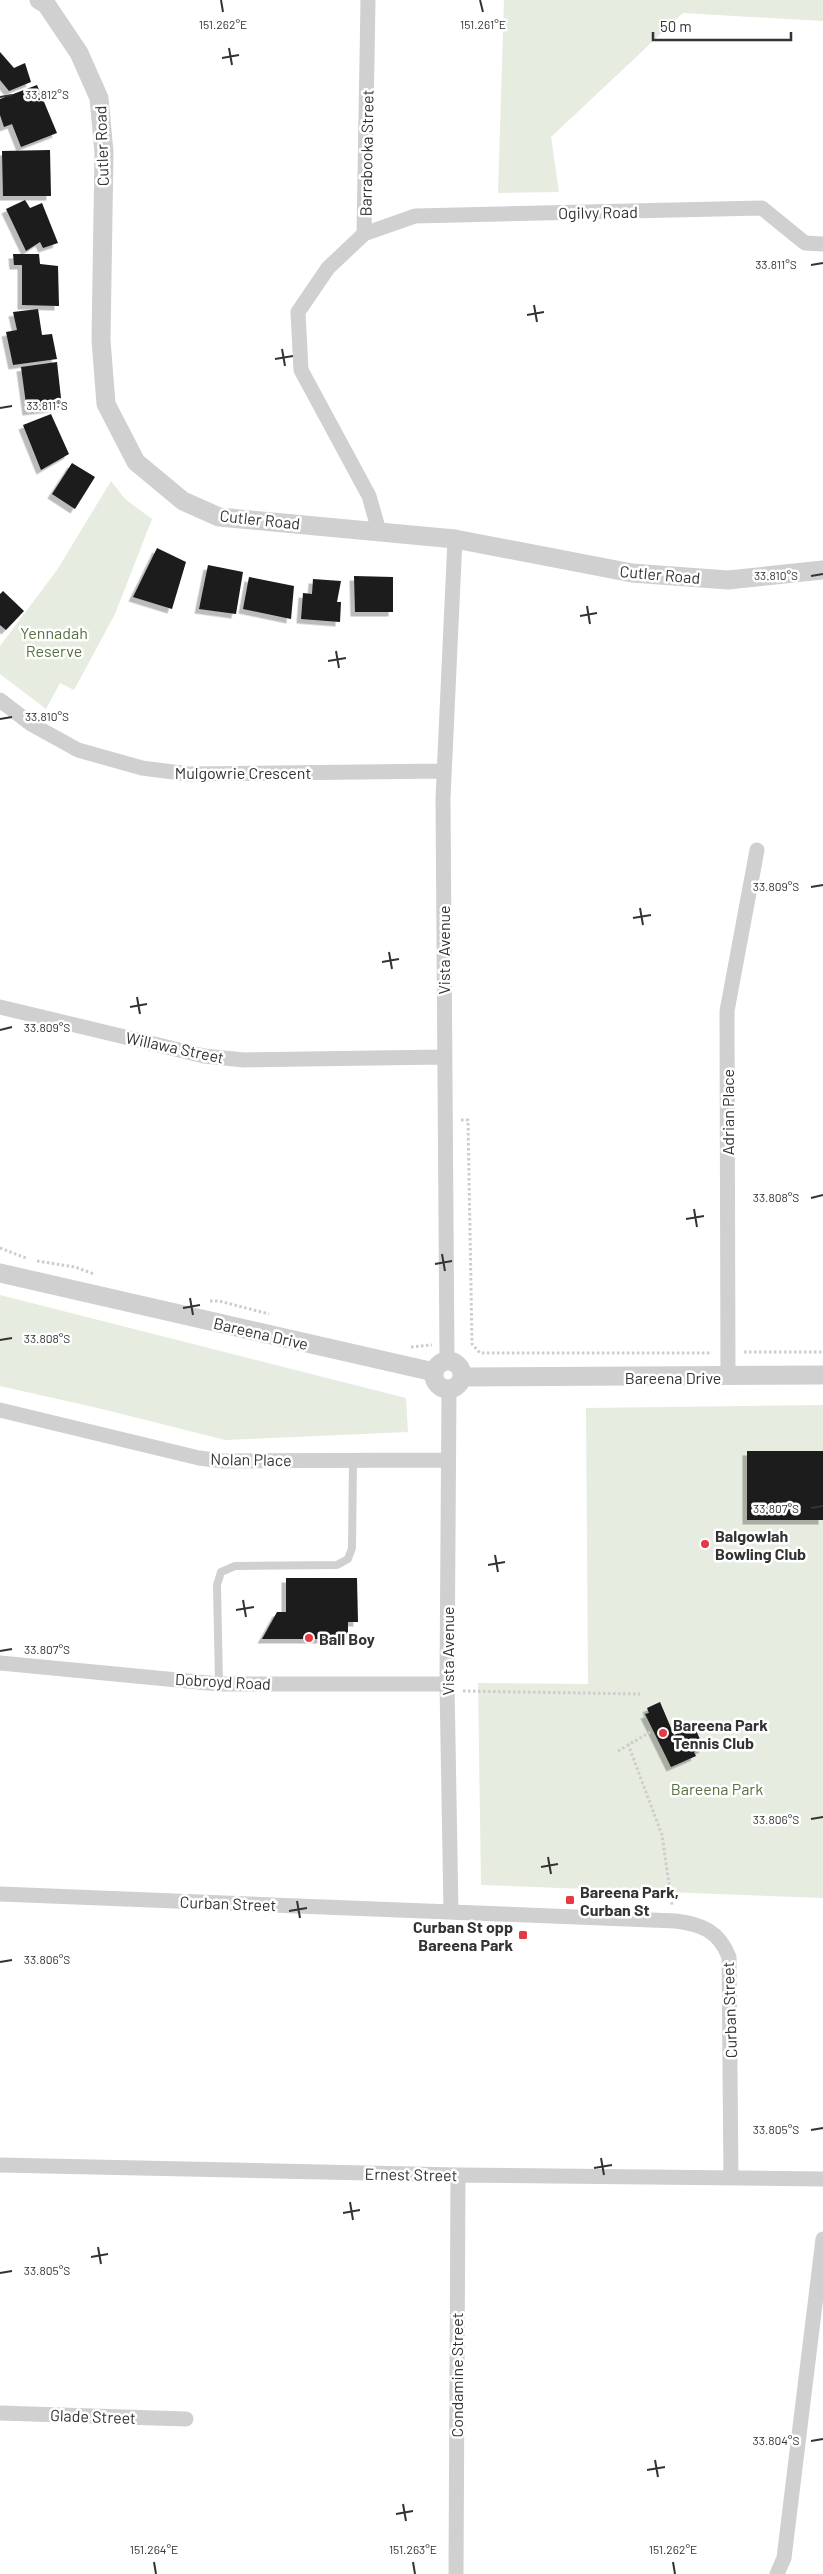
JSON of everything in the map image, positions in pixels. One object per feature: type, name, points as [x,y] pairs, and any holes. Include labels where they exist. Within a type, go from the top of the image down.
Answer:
[{"type":"street","name":"Cutler Road","points":[[39,0],[46,4],[79,53],[99,98],[104,152],[101,340],[106,404],[136,462],[183,501],[219,517],[455,539],[632,574],[728,580],[823,570]]},
{"type":"street","name":"Barrabooka Street","points":[[368,0],[364,234],[328,268],[298,312],[301,370],[369,496],[379,531]]},
{"type":"street","name":"Ogilvy Road","points":[[364,234],[416,216],[762,208],[806,243],[823,244]]},
{"type":"street","name":"Vista Avenue","points":[[441,1366],[445,1121],[443,1057],[444,771],[455,539]]},
{"type":"street","name":"Mulgowrie Crescent","points":[[0,700],[31,724],[78,750],[142,768],[189,774],[444,771]]},
{"type":"street","name":"Adrian Place","points":[[728,1377],[727,1011],[757,850]]},
{"type":"street","name":"Willawa Street","points":[[0,1007],[204,1056],[244,1060],[443,1057]]},
{"type":"street","name":"Bareena Drive","points":[[0,1273],[441,1366]]},
{"type":"street","points":[[441,1366],[459,1366],[456,1383],[438,1384],[441,1366]]},
{"type":"street","name":"Bareena Drive","points":[[456,1383],[823,1375]]},
{"type":"street","name":"Vista Avenue","points":[[451,1912],[447,1684],[448,1460],[456,1383]]},
{"type":"street","name":"Nolan Place","points":[[0,1410],[199,1458],[223,1461],[448,1460]]},
{"type":"street","name":"Dobroyd Road","points":[[0,1663],[218,1684],[447,1684]]},
{"type":"street","name":"Curban Street","points":[[0,1894],[676,1921],[703,1926],[713,1932],[725,1948],[730,1968],[731,2178]]},
{"type":"street","name":"Ernest Street","points":[[0,2165],[458,2175],[823,2179]]},
{"type":"street","name":"Condamine Street","points":[[456,2574],[458,2175]]},
{"type":"street","points":[[777,2574],[784,2558],[823,2239]]},
{"type":"street","name":"Glade Street","points":[[0,2413],[186,2419]]},
{"type":"lane","points":[[218,1684],[217,1585],[221,1572],[235,1566],[338,1565],[348,1559],[352,1548],[353,1460]]},
{"type":"path","points":[[445,1121],[468,1120],[472,1344],[480,1353],[823,1352]]},
{"type":"path","points":[[464,1293],[471,1291]]},
{"type":"path","points":[[487,1358],[501,1356],[501,1354]]},
{"type":"path","points":[[447,1684],[464,1691],[640,1694]]},
{"type":"path","points":[[618,1751],[652,1731]]},
{"type":"path","points":[[628,1744],[662,1835],[673,1908]]},
{"type":"green space","points":[[504,0],[823,0],[823,21],[683,13],[551,137],[559,192],[498,193]]},
{"type":"green space","name":"Yennadah Reserve","points":[[111,481],[125,499],[152,519],[115,614],[74,690],[60,683],[46,709],[0,674],[0,646],[57,570]]},
{"type":"green space","points":[[0,1295],[406,1398],[408,1432],[225,1440],[0,1386]]},
{"type":"green space","name":"Bareena Park","points":[[823,1405],[823,1898],[481,1885],[478,1683],[588,1684],[586,1408]]},
{"type":"building","points":[[0,52],[14,68],[25,63],[31,82],[9,91],[0,80]]},
{"type":"building","points":[[37,85],[57,133],[21,147],[12,124],[4,127],[0,115],[0,99]]},
{"type":"building","points":[[50,150],[51,196],[3,196],[2,151]]},
{"type":"building","points":[[25,200],[30,208],[42,203],[58,243],[43,248],[40,242],[26,251],[6,209]]},
{"type":"building","points":[[13,254],[39,254],[40,264],[58,266],[59,306],[22,305],[22,265],[14,265]]},
{"type":"building","points":[[38,309],[42,335],[52,334],[57,359],[13,365],[6,332],[17,330],[13,312]]},
{"type":"building","points":[[57,362],[62,407],[27,411],[21,367]]},
{"type":"building","points":[[51,414],[69,454],[41,470],[23,425]]},
{"type":"building","points":[[72,463],[95,477],[75,509],[52,494]]},
{"type":"building","points":[[157,548],[186,562],[172,609],[133,597]]},
{"type":"building","points":[[208,565],[243,572],[236,614],[199,609]]},
{"type":"building","points":[[354,576],[393,577],[393,612],[355,612]]},
{"type":"building","points":[[249,577],[294,586],[291,619],[243,609]]},
{"type":"building","points":[[313,579],[341,581],[337,602],[341,602],[340,622],[301,619],[303,593],[312,594]]},
{"type":"building","points":[[3,591],[24,611],[6,630],[0,625],[0,594]]},
{"type":"building","points":[[747,1451],[823,1451],[823,1520],[747,1520]]},
{"type":"building","points":[[286,1578],[357,1578],[358,1622],[348,1622],[348,1639],[262,1639],[277,1612],[286,1612]]},
{"type":"building","name":"Bareena Park Tennis Club","points":[[660,1702],[674,1735],[694,1726],[704,1748],[694,1752],[696,1756],[671,1767],[645,1714],[649,1713],[647,1708]]},
{"type":"place","name":"Balgowlah Bowling Club","points":[[705,1544]]},
{"type":"place","name":"Ball Boy","points":[[309,1638]]},
{"type":"place","name":"Bareena Park Tennis Club","points":[[663,1733]]},
{"type":"place","name":"Bareena Park, Curban St","points":[[570,1900]]},
{"type":"place","name":"Curban St opp Bareena Park","points":[[523,1935]]}]
